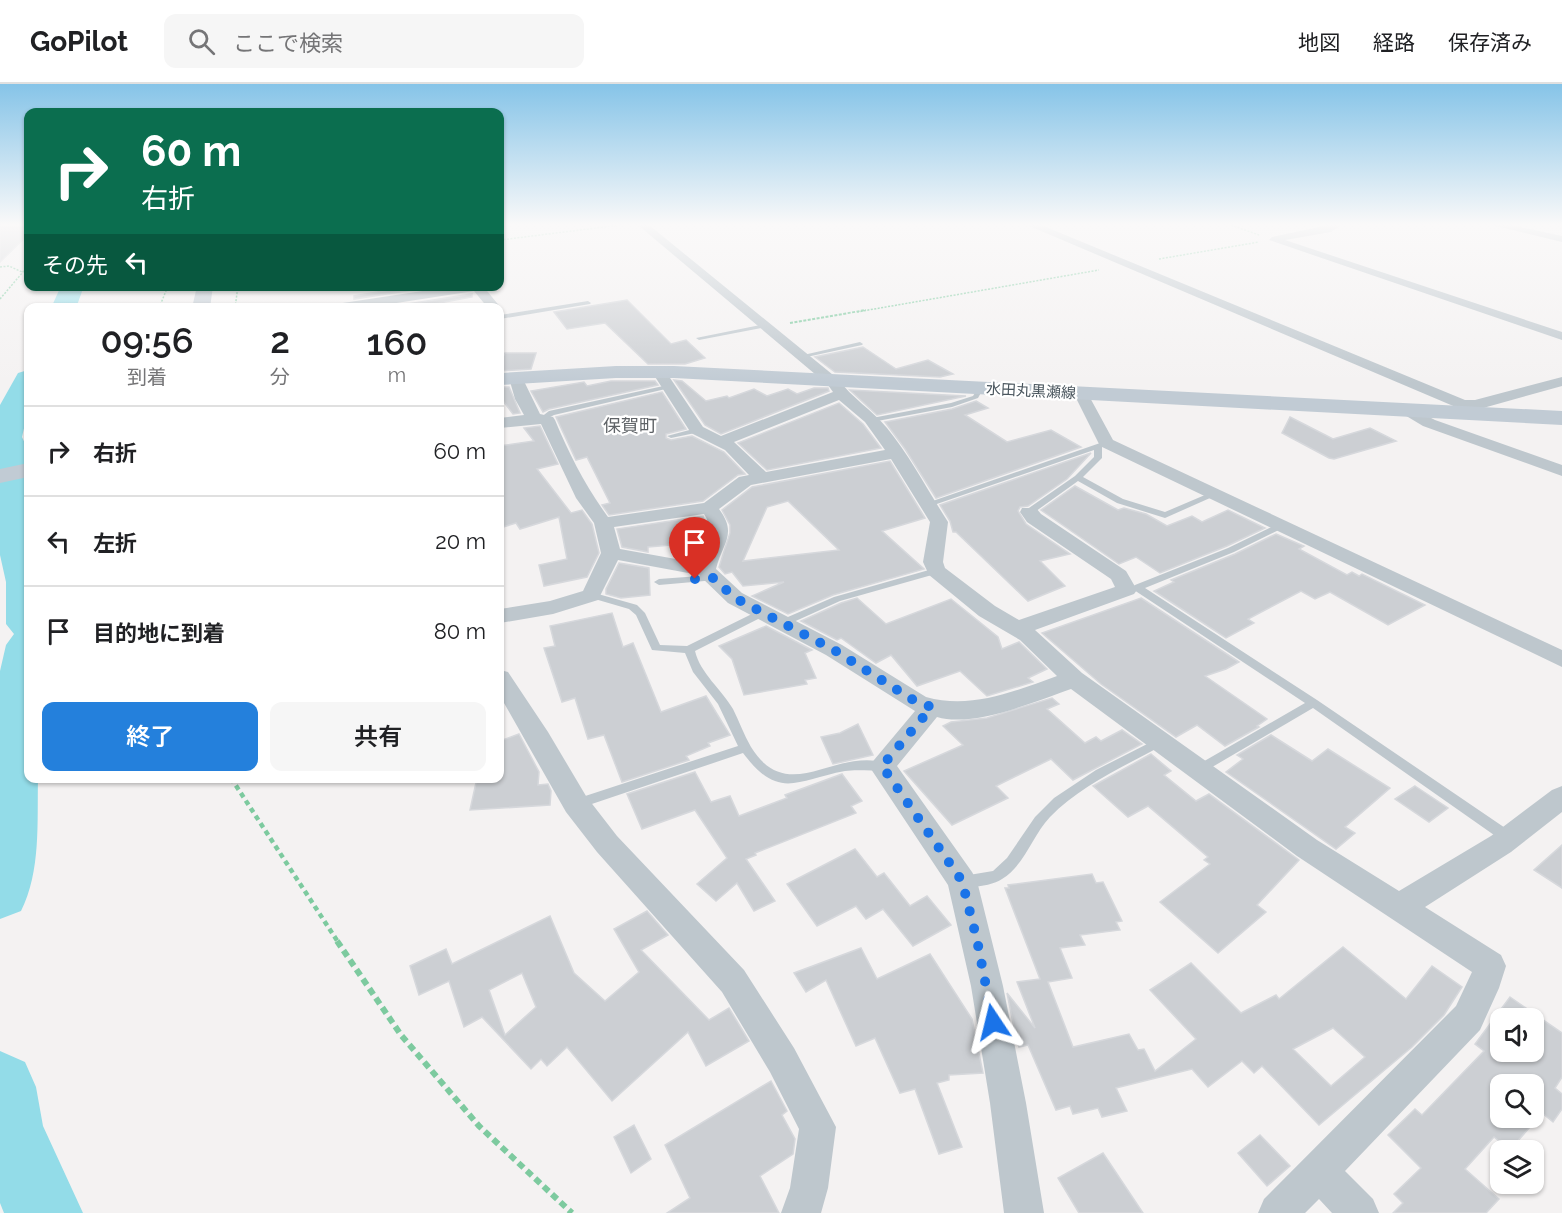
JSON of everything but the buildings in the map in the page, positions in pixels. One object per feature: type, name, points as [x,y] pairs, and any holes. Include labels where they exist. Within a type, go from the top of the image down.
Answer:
[{"type":"main road","name":"水田丸黒瀬線","points":[[508,378],[663,380],[838,388],[980,389],[1408,411],[1467,410],[1562,418]]},
{"type":"main road","points":[[0,476],[24,471]]},
{"type":"street","points":[[708,278],[802,356],[872,420],[896,453],[939,522],[933,561],[936,571],[987,611],[1028,635],[1074,679],[1307,848],[1490,966],[1483,988],[1468,1017],[1278,1213]]},
{"type":"street","points":[[1157,278],[1467,410],[1476,405],[1562,381]]},
{"type":"street","points":[[1387,278],[1562,336]]},
{"type":"street","points":[[369,303],[449,291]]},
{"type":"street","points":[[480,291],[490,303]]},
{"type":"street","points":[[504,615],[553,607],[591,595],[611,553],[603,523],[585,498],[559,449],[552,428],[539,418],[508,378]]},
{"type":"street","points":[[663,380],[697,430],[731,447],[762,478]]},
{"type":"street","points":[[722,441],[830,397],[838,388]]},
{"type":"street","points":[[1081,394],[1102,445],[1282,525],[1562,659]]},
{"type":"street","points":[[1408,411],[1429,423],[1562,471]]},
{"type":"street","points":[[504,422],[539,418]]},
{"type":"street","points":[[603,523],[709,508],[745,481],[896,453]]},
{"type":"street","points":[[709,508],[721,531],[719,543],[707,561],[709,574]]},
{"type":"street","points":[[1016,628],[1132,589],[1119,575],[1034,518],[1029,512]]},
{"type":"street","points":[[611,553],[709,574],[735,598],[762,613],[785,622],[918,703],[942,710],[999,705],[1074,679]]},
{"type":"street","points":[[504,684],[576,804],[607,844],[733,981],[801,1095],[818,1127],[809,1188],[801,1213]]},
{"type":"street","points":[[932,707],[882,766],[962,881],[987,986],[1008,1103],[1024,1213]]},
{"type":"street","points":[[1396,905],[1409,901],[1510,838],[1562,797]]},
{"type":"street","points":[[1320,1172],[1359,1213]]},
{"type":"lane","points":[[504,317],[588,303]]},
{"type":"lane","points":[[699,338],[766,326]]},
{"type":"lane","points":[[802,356],[860,344]]},
{"type":"lane","points":[[539,418],[663,380]]},
{"type":"lane","points":[[872,420],[952,405],[976,397],[980,389]]},
{"type":"lane","points":[[671,436],[697,430]]},
{"type":"lane","points":[[1029,512],[1078,478],[1098,458],[1102,445]]},
{"type":"lane","points":[[928,504],[1102,445]]},
{"type":"lane","points":[[1078,478],[1120,501],[1165,515],[1215,494]]},
{"type":"lane","points":[[1132,589],[1221,554],[1282,525]]},
{"type":"lane","points":[[785,622],[837,599],[936,571]]},
{"type":"lane","points":[[659,582],[709,574]]},
{"type":"lane","points":[[1132,589],[1313,703],[1510,838]]},
{"type":"lane","points":[[591,595],[633,607],[640,613],[656,648],[689,650],[762,613]]},
{"type":"lane","points":[[689,650],[691,660],[732,717],[745,748],[758,764],[774,777],[791,780],[843,767],[866,764],[882,766]]},
{"type":"lane","points":[[1198,770],[1313,703]]},
{"type":"lane","points":[[962,881],[997,876],[1014,861],[1046,814],[1096,777],[1159,742]]},
{"type":"lane","points":[[576,804],[745,748]]},
{"type":"path","points":[[0,299],[18,278]]},
{"type":"path","points":[[766,326],[1052,278]]},
{"type":"path","points":[[234,783],[304,892],[401,1035],[479,1126],[572,1213]]},
{"type":"waterway","points":[[65,303],[71,291]]},
{"type":"waterway","points":[[24,387],[14,408],[6,437],[15,457],[9,516],[24,571]]},
{"type":"waterway","points":[[0,893],[8,848],[14,721],[24,667]]},
{"type":"waterway","points":[[0,1087],[7,1132],[44,1213]]},
{"type":"district","name":"保賀町","points":[[630,426]]},
{"type":"route","points":[[695,579],[713,578],[735,598],[762,613],[785,622],[834,650],[918,703],[932,707],[882,766],[962,881],[977,940],[993,1022]]}]
